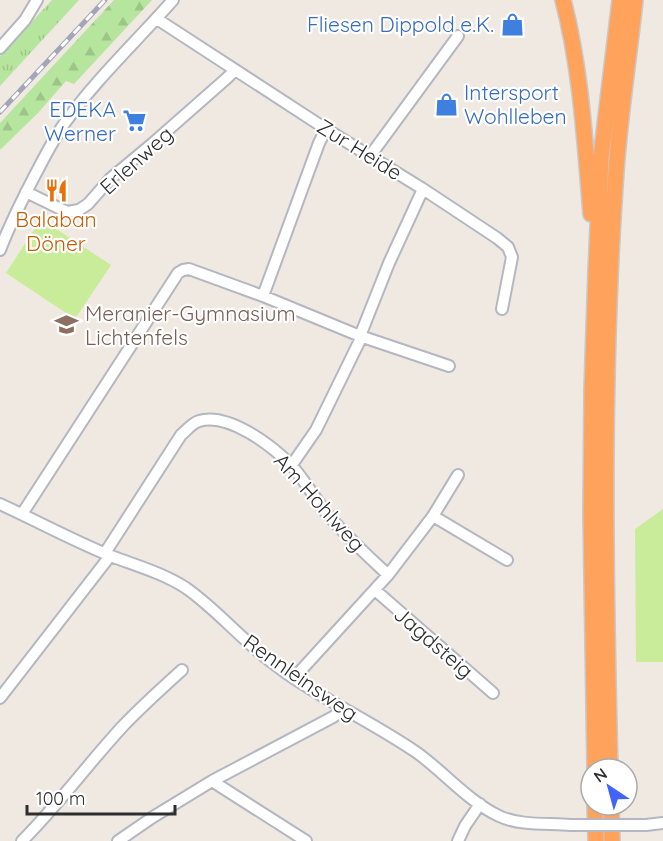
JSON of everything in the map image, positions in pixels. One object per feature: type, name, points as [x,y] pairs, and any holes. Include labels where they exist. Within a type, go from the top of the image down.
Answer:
[{"type":"highway","points":[[563,0],[582,114],[596,271]]},
{"type":"highway","points":[[595,757],[591,515],[592,389],[601,158],[620,0]]},
{"type":"highway","points":[[610,757],[606,515],[610,280],[616,170],[635,0]]},
{"type":"highway","points":[[596,817],[596,841]]},
{"type":"highway","points":[[611,817],[612,841]]},
{"type":"street","points":[[0,48],[25,20],[37,0]]},
{"type":"street","points":[[0,250],[26,192],[63,126],[76,108],[173,0]]},
{"type":"street","name":"Zur Heide","points":[[157,19],[423,189],[508,247],[512,257],[502,309]]},
{"type":"street","points":[[370,156],[458,36]]},
{"type":"street","name":"Erlenweg","points":[[26,192],[67,212],[79,210],[88,204],[110,179],[235,70]]},
{"type":"street","points":[[264,296],[326,129]]},
{"type":"street","points":[[291,466],[316,430],[361,336],[389,263],[423,189]]},
{"type":"street","points":[[22,514],[178,273],[183,270],[189,269],[264,296],[361,336],[449,366]]},
{"type":"street","name":"Am Hohlweg","points":[[0,698],[108,554],[181,435],[196,422],[223,421],[243,429],[265,444],[291,466],[328,515],[354,544],[388,574]]},
{"type":"street","points":[[294,678],[388,574],[433,516],[458,476]]},
{"type":"street","name":"Rennleinsweg","points":[[0,504],[108,554],[165,576],[186,589],[209,606],[269,661],[416,752],[480,804],[499,816],[516,821],[571,825],[663,823]]},
{"type":"street","points":[[433,516],[507,560]]},
{"type":"street","name":"Jagdsteig","points":[[375,590],[493,693]]},
{"type":"street","points":[[22,841],[44,819],[122,728],[182,670]]},
{"type":"street","points":[[118,841],[212,781],[333,717],[344,708]]},
{"type":"street","points":[[212,781],[306,841]]},
{"type":"street","points":[[458,841],[480,804]]},
{"type":"green space","points":[[52,0],[79,0],[0,86],[0,56]]},
{"type":"green space","points":[[114,0],[152,0],[74,84],[66,81],[38,113],[0,150],[0,123]]},
{"type":"green space","points":[[41,219],[111,265],[75,319],[6,273]]},
{"type":"green space","points":[[663,509],[663,662],[636,662],[635,529]]},
{"type":"railway","points":[[0,112],[105,0]]},
{"type":"place","name":"Fliesen Dippold e.K.","points":[[512,24]]},
{"type":"place","name":"Intersport Wohlleben","points":[[446,104]]},
{"type":"place","name":"EDEKA Werner","points":[[134,121]]},
{"type":"place","name":"Balaban Döner","points":[[56,191]]},
{"type":"place","name":"Meranier-Gymnasium Lichtenfels","points":[[67,325]]}]
